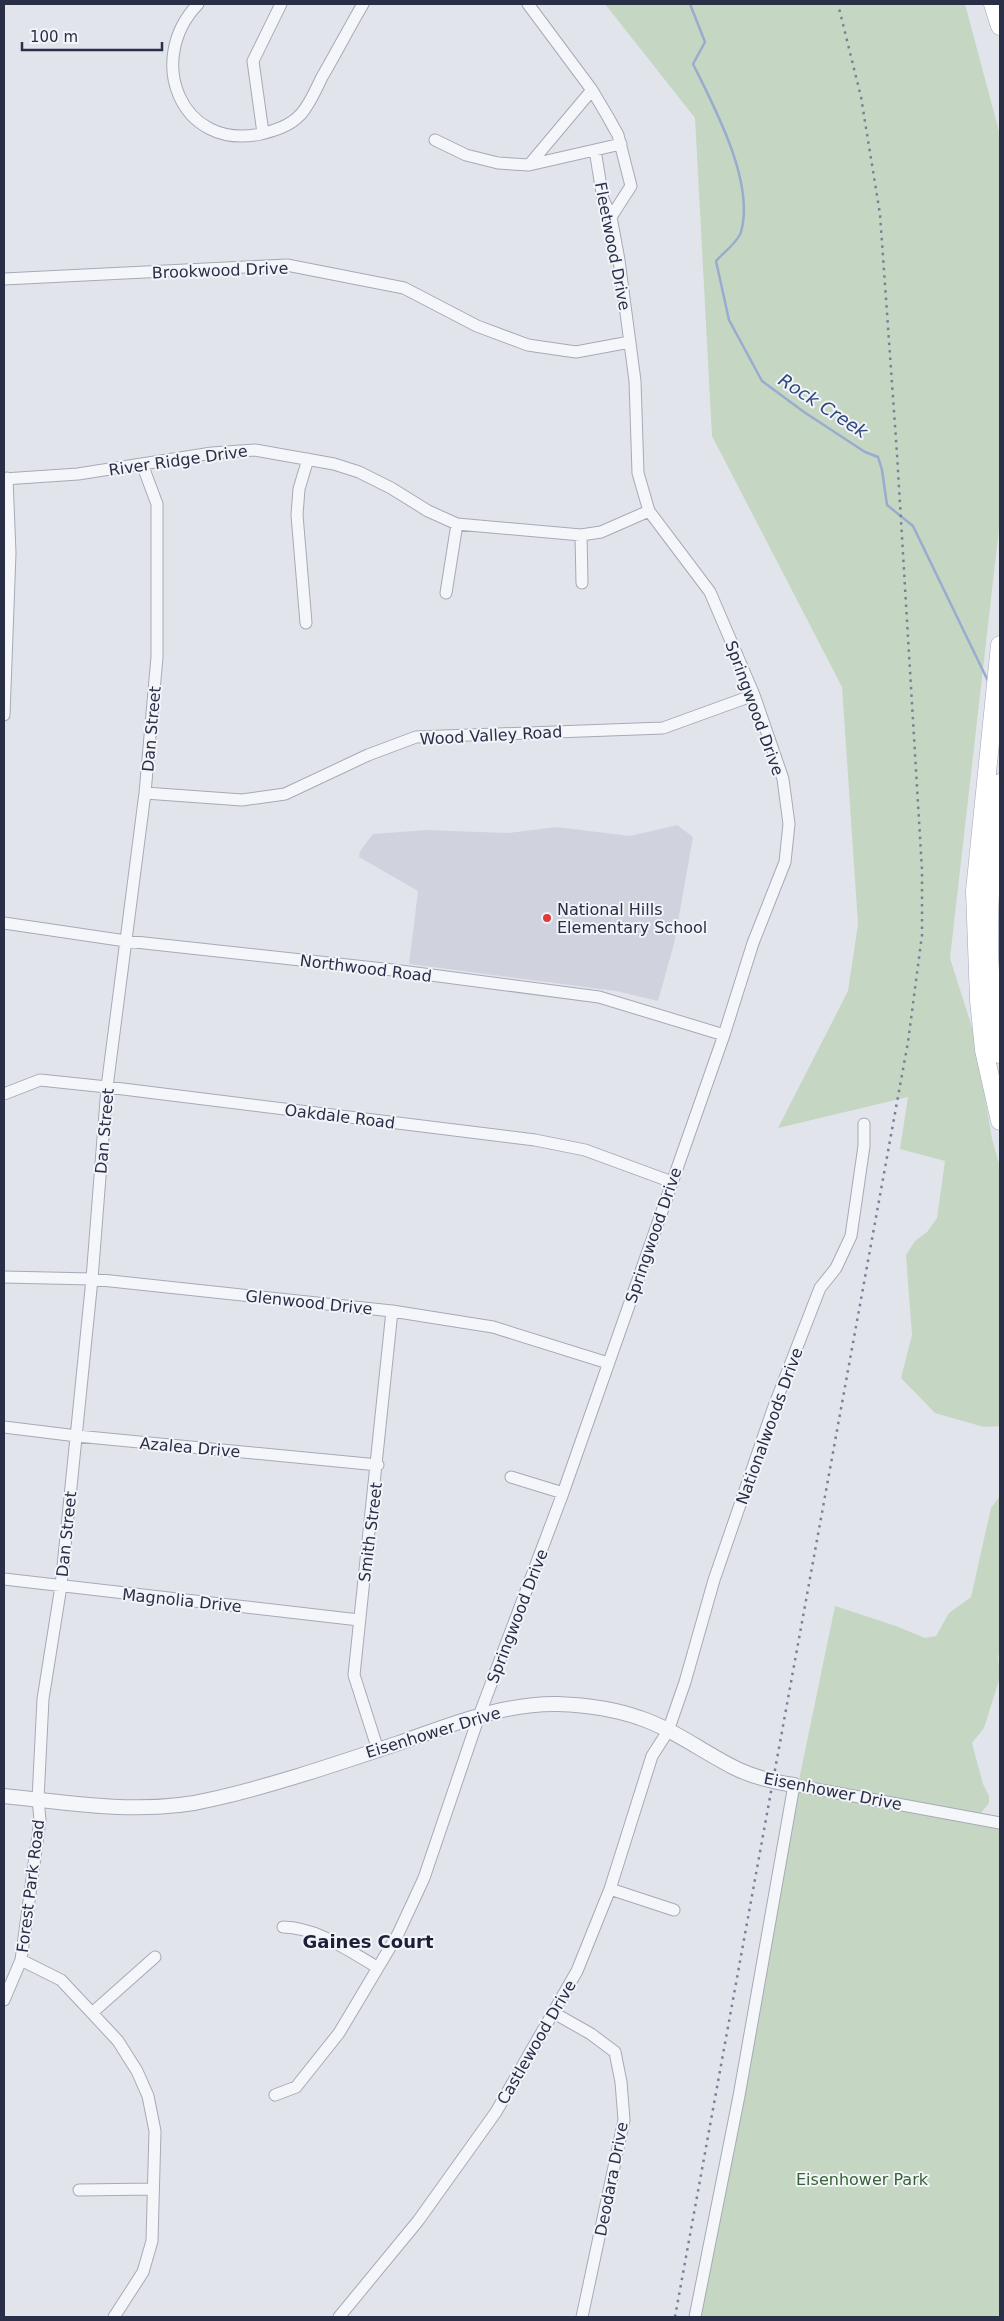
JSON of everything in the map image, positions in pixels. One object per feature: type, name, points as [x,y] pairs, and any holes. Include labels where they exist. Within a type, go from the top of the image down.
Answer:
[{"type":"main road","points":[[993,4],[1000,26]]},
{"type":"main road","points":[[1000,645],[975,891],[979,1000],[984,1050],[1000,1121]]},
{"type":"main road","points":[[1000,783],[994,830],[988,959],[995,1027],[1000,1054]]},
{"type":"street","points":[[198,4],[180,27],[172,48],[172,70],[184,104],[194,118],[213,131],[233,136],[263,133],[285,126],[301,114],[363,4]]},
{"type":"street","points":[[263,133],[252,61],[281,4]]},
{"type":"street","points":[[528,4],[592,90],[615,129],[621,144],[631,186],[611,217]]},
{"type":"street","points":[[529,165],[592,90]]},
{"type":"street","points":[[435,140],[466,155],[498,163],[529,165],[621,144]]},
{"type":"street","name":"Fleetwood Drive","points":[[595,150],[604,199],[611,217],[619,260],[630,342]]},
{"type":"street","name":"Brookwood Drive","points":[[4,279],[287,265],[404,288],[477,326],[528,345],[576,352],[630,342]]},
{"type":"street","name":"Springwood Drive","points":[[275,2095],[296,2087],[339,2033],[398,1934],[424,1878],[479,1716],[563,1493],[724,1035],[753,943],[785,862],[789,824],[782,779],[754,695],[710,592],[649,511],[638,473],[635,381],[630,342]]},
{"type":"street","name":"River Ridge Drive","points":[[5,478],[78,474],[212,453],[255,450],[308,459],[359,472],[428,510],[458,524],[581,535],[601,532],[649,511]]},
{"type":"street","points":[[306,623],[297,515],[299,489],[308,459]]},
{"type":"street","name":"Dan Street","points":[[38,1799],[43,1699],[61,1586],[92,1279],[107,1086],[145,793],[157,656],[157,504],[142,464]]},
{"type":"street","points":[[4,715],[8,651],[10,553],[5,478]]},
{"type":"street","points":[[446,592],[458,524]]},
{"type":"street","points":[[581,535],[582,583]]},
{"type":"street","name":"Wood Valley Road","points":[[145,793],[242,800],[285,794],[368,755],[416,737],[664,728],[754,695]]},
{"type":"street","name":"Northwood Road","points":[[4,923],[126,941],[393,970],[599,997],[724,1035]]},
{"type":"street","name":"Oakdale Road","points":[[4,1094],[40,1080],[107,1086],[535,1140],[585,1150],[672,1182]]},
{"type":"street","name":"Nationalwoods Drive","points":[[668,1731],[685,1682],[714,1580],[773,1409],[820,1288],[836,1268],[851,1236],[864,1146],[864,1124]]},
{"type":"street","name":"Glenwood Drive","points":[[4,1277],[92,1279],[392,1311],[493,1327],[608,1363]]},
{"type":"street","name":"Smith Street","points":[[378,1750],[354,1675],[378,1465],[392,1311]]},
{"type":"street","name":"Azalea Drive","points":[[4,1426],[77,1436],[378,1465]]},
{"type":"street","points":[[511,1477],[563,1493]]},
{"type":"street","name":"Magnolia Drive","points":[[4,1580],[359,1620]]},
{"type":"street","name":"Eisenhower Drive","points":[[4,1796],[136,1808],[173,1807],[221,1797],[378,1750],[479,1716],[519,1707],[560,1704],[609,1710],[640,1718],[668,1731],[737,1769],[772,1782],[1000,1823]]},
{"type":"street","name":"Castlewood Drive","points":[[344,2315],[418,2221],[496,2112],[554,2013],[577,1971],[610,1889],[652,1756],[668,1731]]},
{"type":"street","points":[[695,2317],[739,2096],[794,1785]]},
{"type":"street","name":"Forest Park Road","points":[[4,2000],[21,1960],[40,1820],[38,1799]]},
{"type":"street","points":[[610,1889],[674,1910]]},
{"type":"street","points":[[283,1927],[301,1927],[329,1938],[377,1967]]},
{"type":"street","points":[[92,2013],[155,1957]]},
{"type":"street","points":[[21,1960],[61,1980],[92,2013],[118,2041],[137,2071],[148,2096],[155,2130],[152,2241],[143,2272],[114,2317]]},
{"type":"street","name":"Deodara Drive","points":[[554,2013],[591,2034],[615,2052],[621,2082],[624,2120],[582,2317]]},
{"type":"street","points":[[79,2190],[153,2189]]},
{"type":"shaded area","name":"National Hills Elementary School","points":[[677,825],[693,837],[674,944],[658,1001],[616,991],[409,964],[418,891],[359,857],[360,851],[373,834],[427,830],[507,833],[557,827],[630,836]]},
{"type":"green space","points":[[605,4],[965,4],[1000,135],[1000,520],[950,958],[975,1037],[992,1139],[1000,1167],[1000,1426],[984,1427],[935,1413],[901,1378],[912,1335],[906,1255],[915,1241],[927,1232],[937,1218],[945,1161],[900,1149],[908,1097],[778,1128],[848,991],[858,924],[842,687],[712,436],[695,118]]},
{"type":"green space","points":[[1000,1496],[1000,1650],[998,1657],[1000,1677],[984,1728],[972,1743],[983,1784],[989,1796],[989,1803],[981,1813],[799,1780],[835,1606],[896,1626],[925,1638],[936,1636],[949,1613],[971,1597],[991,1508]]},
{"type":"green space","name":"Eisenhower Park","points":[[794,1785],[1000,1819],[1000,2317],[695,2317]]},
{"type":"waterway","name":"Rock Creek","points":[[690,4],[705,42],[693,64],[722,124],[738,169],[742,191],[744,213],[741,232],[734,243],[716,261],[729,320],[762,381],[804,412],[865,452],[878,457],[882,470],[887,505],[913,526],[989,683]]},
{"type":"railway","points":[[675,2317],[908,1042],[922,935],[922,870],[897,454],[880,214],[861,97],[838,4]]},
{"type":"place","name":"National Hills Elementary School","points":[[547,918]]},
{"type":"district","name":"Gaines Court","points":[[368,1942]]}]
